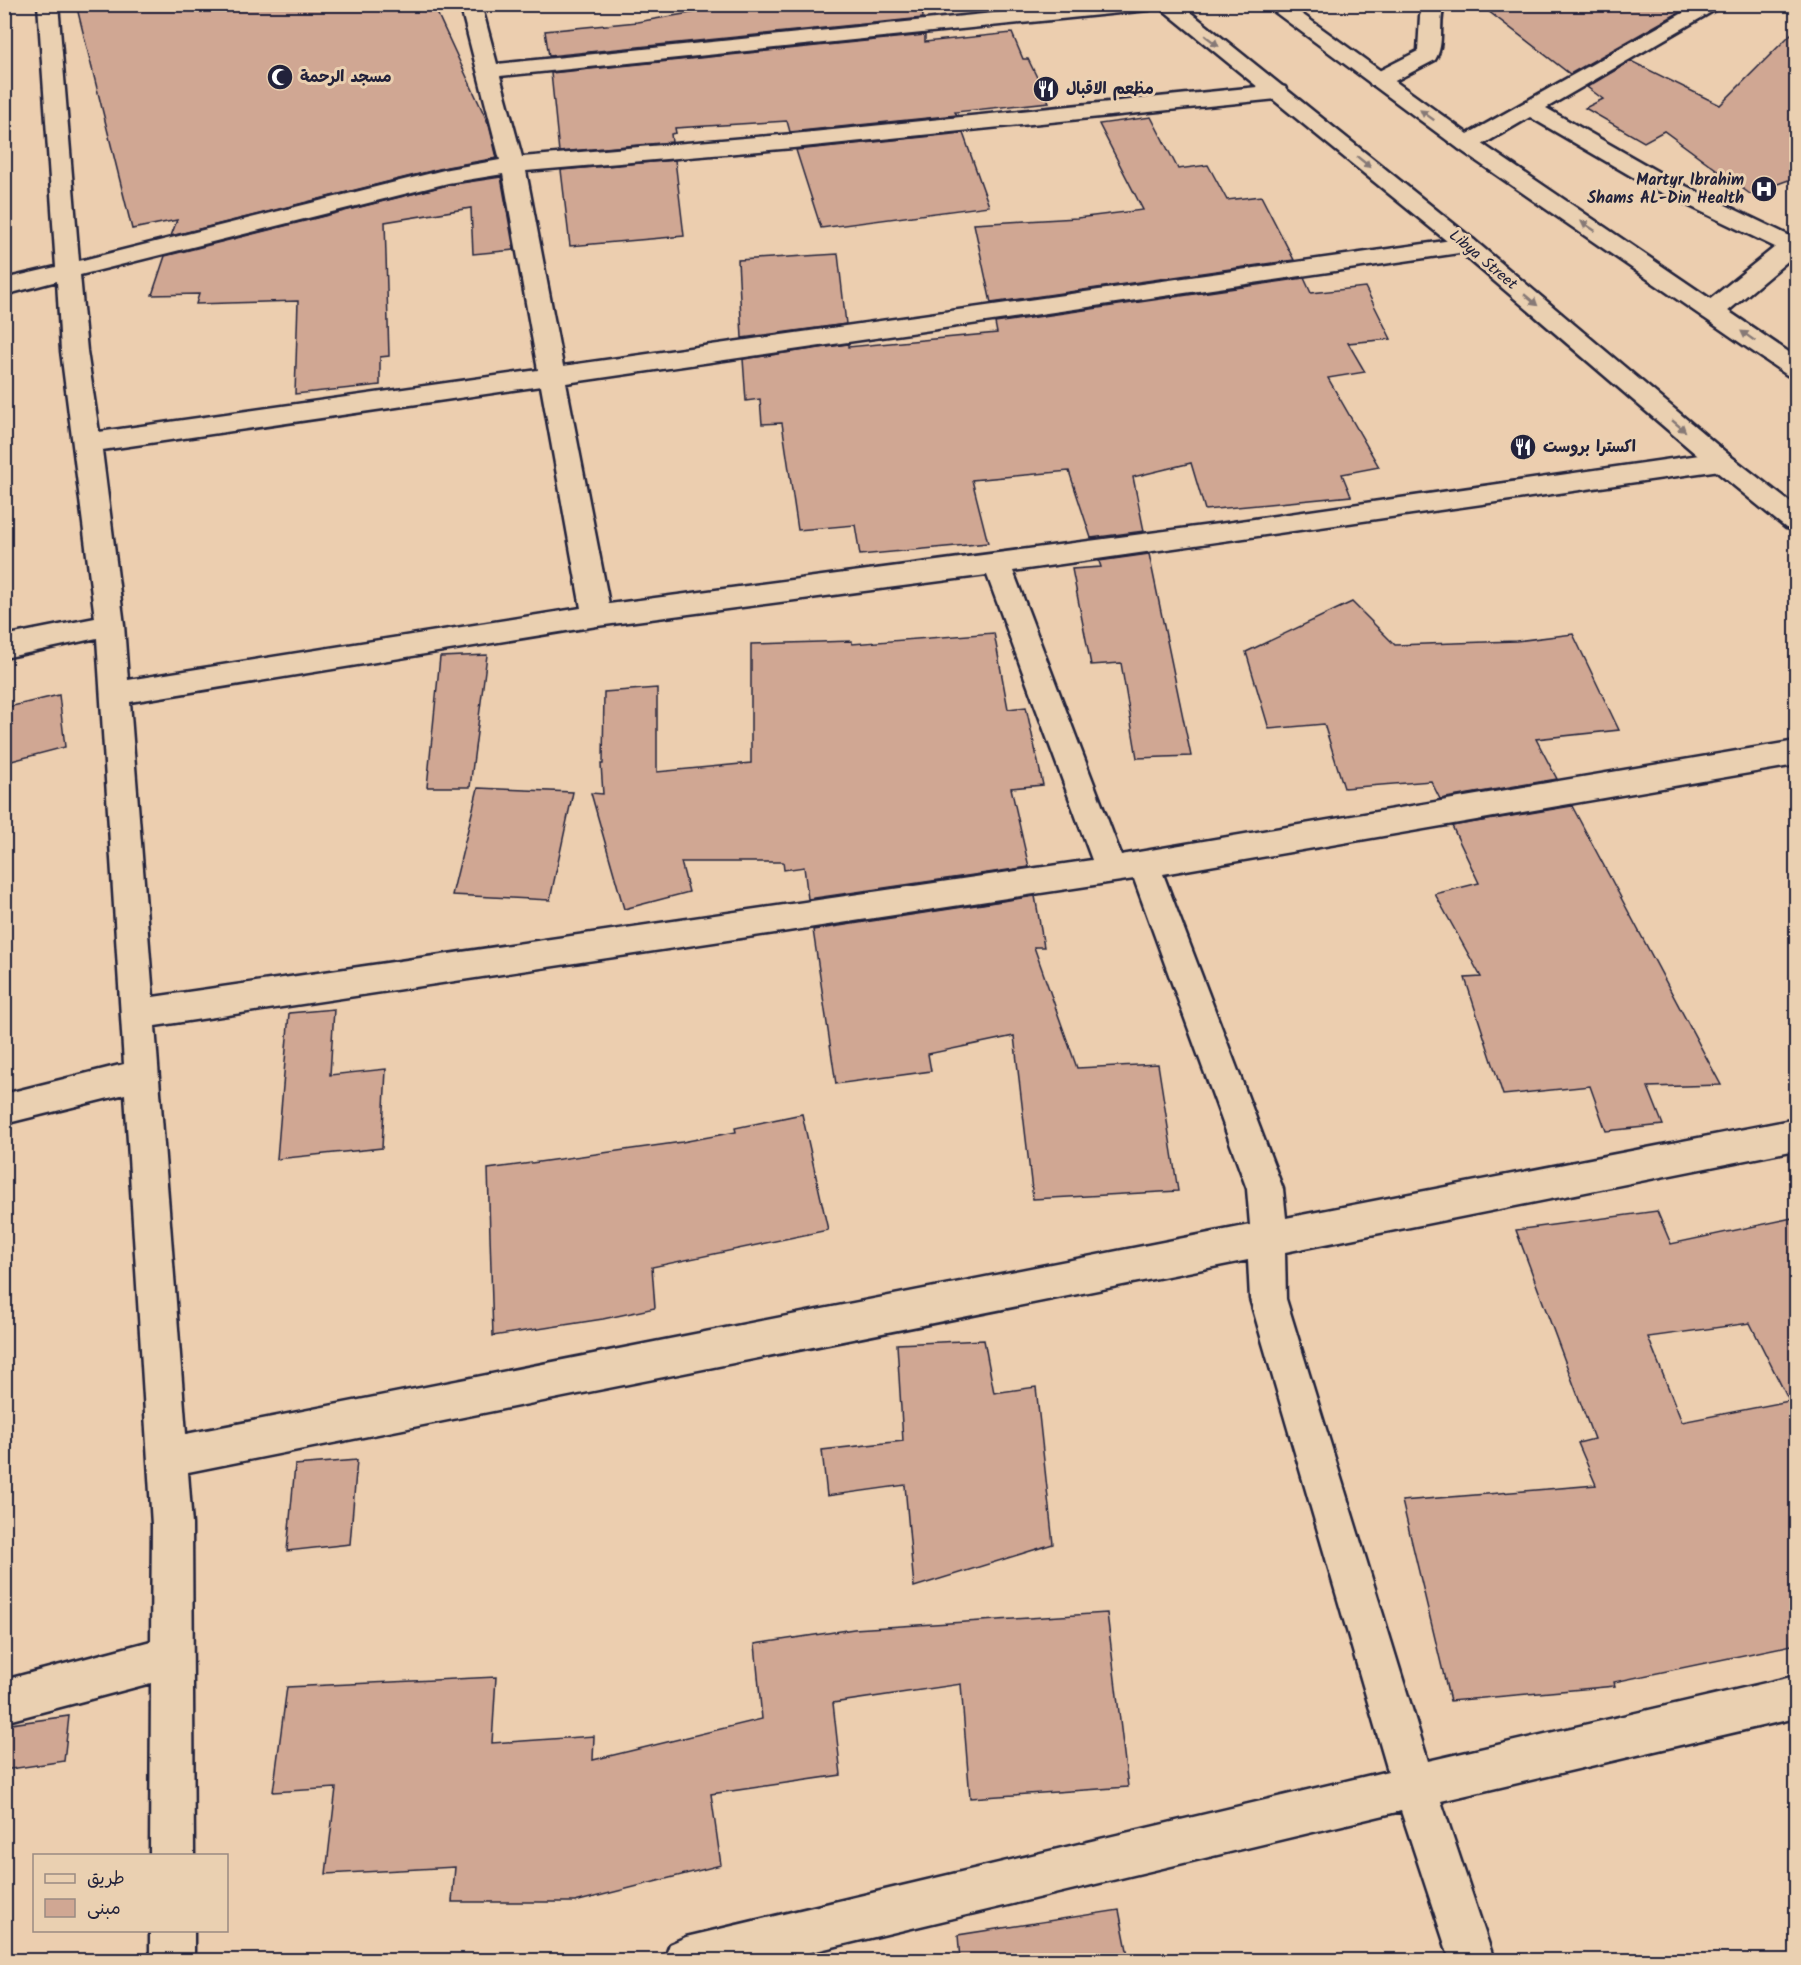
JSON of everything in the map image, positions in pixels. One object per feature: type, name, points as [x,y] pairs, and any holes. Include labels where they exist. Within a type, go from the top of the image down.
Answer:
[{"type":"street","points":[[48,4],[66,272],[74,351],[88,443],[110,625],[168,1456],[172,1525],[172,1854]]},
{"type":"street","points":[[470,4],[513,165],[597,616]]},
{"type":"street","points":[[488,71],[1149,4]]},
{"type":"street","name":"Libya Street","points":[[1166,4],[1466,245],[1720,461],[1797,521]]},
{"type":"street","points":[[1274,4],[1467,144],[1797,369]]},
{"type":"street","points":[[1379,80],[1427,55],[1430,50],[1431,15],[1436,4]]},
{"type":"street","points":[[1467,144],[1715,4]]},
{"type":"street","points":[[4,287],[448,176],[513,165],[793,141],[1277,92]]},
{"type":"street","points":[[1530,108],[1654,181],[1721,215],[1794,244],[1712,311]]},
{"type":"street","points":[[88,443],[552,374],[1466,245]]},
{"type":"street","points":[[114,693],[597,616],[1346,517],[1720,461]]},
{"type":"street","points":[[996,562],[1265,1189],[1268,1238],[1265,1282],[1268,1299],[1414,1786],[1472,1960]]},
{"type":"street","points":[[4,647],[110,625]]},
{"type":"street","points":[[136,1014],[1127,867],[1797,753]]},
{"type":"street","points":[[4,1108],[140,1075]]},
{"type":"street","points":[[168,1456],[1797,1134]]},
{"type":"street","points":[[4,1701],[173,1656]]},
{"type":"street","points":[[686,1960],[1797,1697]]},
{"type":"street","points":[[172,1932],[172,1960]]},
{"type":"building","name":"مسجد الرحمة","points":[[76,4],[433,4],[489,125],[497,158],[447,167],[171,236],[177,220],[132,229]]},
{"type":"building","points":[[697,4],[922,4],[923,18],[549,56],[545,31],[637,22],[696,12]]},
{"type":"building","points":[[1479,4],[1694,4],[1570,74]]},
{"type":"building","points":[[1797,28],[1797,177],[1750,194],[1664,131],[1644,142],[1585,108],[1603,99],[1587,87],[1631,61],[1720,105]]},
{"type":"building","points":[[1012,33],[1023,59],[1028,59],[1049,102],[955,112],[957,115],[790,132],[787,121],[675,128],[676,133],[671,134],[672,142],[559,152],[551,73],[925,35],[925,42]]},
{"type":"building","points":[[1151,117],[1178,169],[1208,165],[1227,200],[1261,196],[1294,260],[991,303],[974,224],[1077,218],[1143,210],[1099,124]]},
{"type":"building","points":[[963,133],[989,206],[821,228],[796,150]]},
{"type":"building","points":[[675,160],[684,236],[570,246],[561,170]]},
{"type":"building","points":[[501,177],[514,250],[473,254],[471,208],[385,222],[389,356],[380,357],[380,385],[295,394],[298,301],[196,304],[199,294],[152,295],[165,256],[448,185]]},
{"type":"building","points":[[838,254],[846,324],[742,338],[738,260]]},
{"type":"building","points":[[1304,278],[1311,293],[1365,287],[1391,339],[1348,343],[1365,372],[1328,378],[1379,467],[1342,474],[1351,496],[1205,510],[1191,463],[1133,477],[1144,531],[1091,538],[1069,471],[972,480],[988,543],[860,555],[855,525],[798,530],[782,423],[762,424],[760,399],[746,401],[743,359],[848,344],[848,347],[997,333],[995,323]]},
{"type":"building","points":[[1149,554],[1191,756],[1137,758],[1121,663],[1091,665],[1072,569],[1101,567],[1099,561]]},
{"type":"building","points":[[1352,602],[1395,645],[1516,641],[1573,634],[1619,730],[1536,739],[1557,779],[1440,799],[1431,781],[1344,788],[1324,724],[1269,729],[1246,652]]},
{"type":"building","points":[[994,633],[1008,709],[1026,707],[1043,785],[1011,788],[1029,867],[808,899],[804,867],[784,870],[783,862],[681,862],[689,892],[624,909],[591,793],[603,794],[601,764],[603,764],[604,692],[657,688],[657,772],[751,763],[751,644],[852,641],[852,644]]},
{"type":"building","points":[[487,655],[470,787],[427,787],[440,657]]},
{"type":"building","points":[[59,695],[65,747],[4,763],[4,708]]},
{"type":"building","points":[[478,788],[573,792],[550,900],[452,895]]},
{"type":"building","points":[[1572,806],[1721,1085],[1648,1087],[1663,1125],[1606,1131],[1590,1086],[1503,1095],[1465,978],[1481,977],[1435,894],[1479,883],[1452,826]]},
{"type":"building","points":[[1035,896],[1044,947],[1034,947],[1077,1068],[1158,1064],[1178,1191],[1033,1199],[1014,1036],[928,1054],[931,1071],[836,1084],[813,930]]},
{"type":"building","points":[[334,1009],[330,1075],[386,1069],[382,1148],[277,1159],[289,1013]]},
{"type":"building","points":[[802,1114],[828,1230],[652,1267],[655,1308],[603,1319],[493,1336],[488,1169],[682,1142],[736,1132],[735,1128]]},
{"type":"building","points":[[1657,1211],[1671,1244],[1797,1217],[1797,1644],[1614,1682],[1615,1686],[1450,1701],[1402,1501],[1596,1485],[1578,1443],[1594,1439],[1516,1230]],"holes":[[[1750,1323],[1789,1401],[1682,1422],[1648,1337]]]},
{"type":"building","points":[[984,1340],[994,1393],[1036,1387],[1053,1544],[914,1587],[905,1485],[827,1496],[822,1450],[903,1441],[897,1344]]},
{"type":"building","points":[[357,1460],[350,1544],[287,1551],[295,1465]]},
{"type":"building","points":[[1107,1613],[1128,1787],[970,1798],[961,1684],[833,1703],[841,1775],[711,1794],[721,1865],[575,1902],[452,1902],[455,1867],[326,1874],[336,1788],[273,1792],[287,1687],[496,1677],[492,1743],[594,1736],[593,1760],[762,1719],[755,1644],[854,1629]]},
{"type":"building","points":[[69,1716],[64,1761],[4,1770],[4,1725]]},
{"type":"building","points":[[1119,1910],[1129,1960],[960,1960],[958,1935]]},
{"type":"place","name":"مسجد الرحمة","points":[[280,77]]},
{"type":"place","name":"مظعم الاقبال","points":[[1046,89]]},
{"type":"place","name":"Martyr Ibrahim Shams AL-Din Health","points":[[1764,189]]},
{"type":"place","name":"اكسترا بروست","points":[[1523,447]]}]
